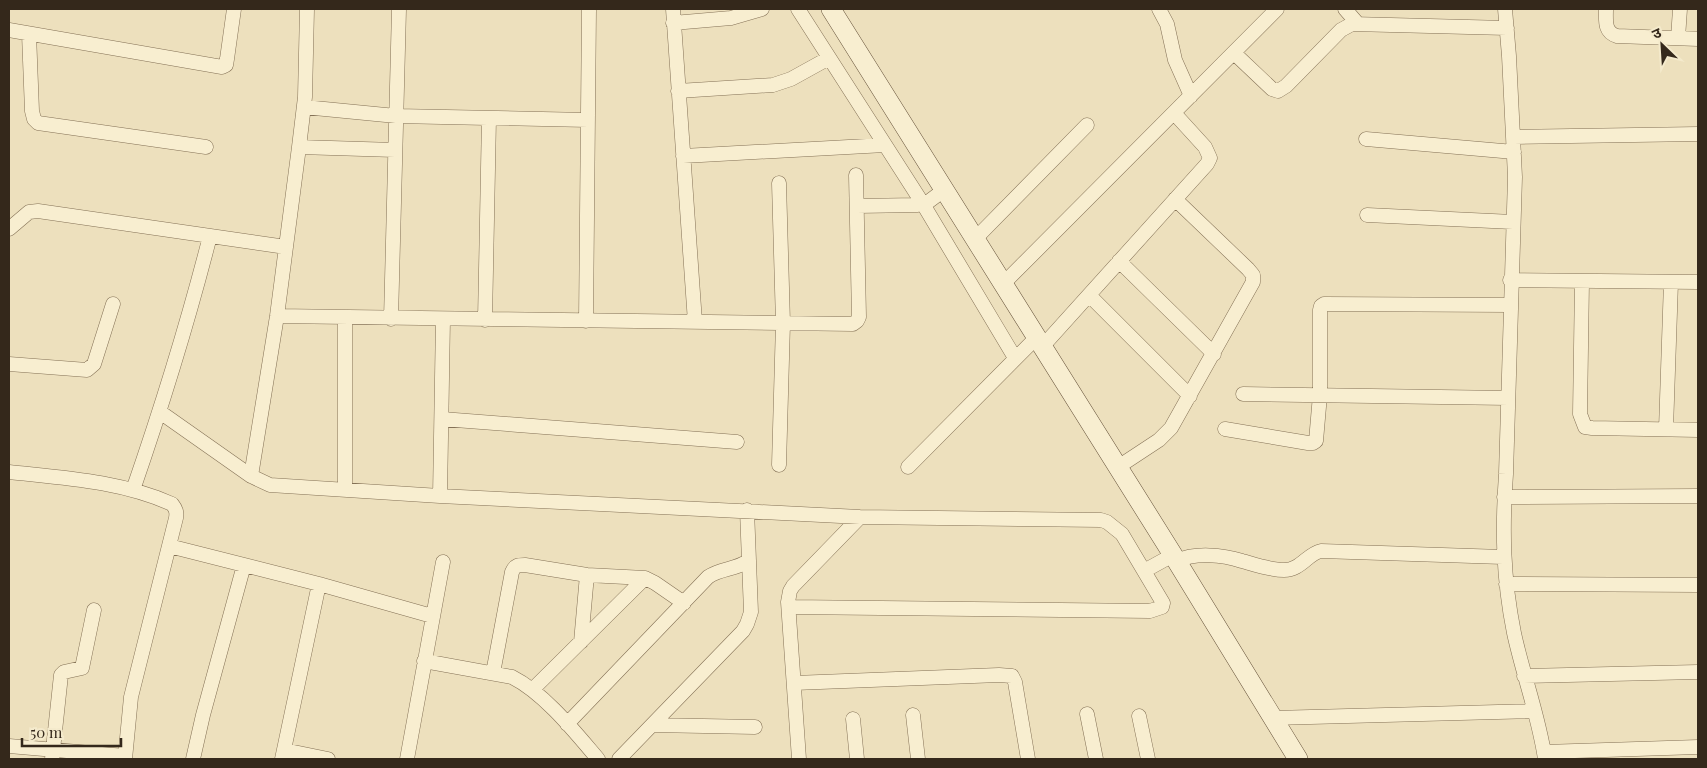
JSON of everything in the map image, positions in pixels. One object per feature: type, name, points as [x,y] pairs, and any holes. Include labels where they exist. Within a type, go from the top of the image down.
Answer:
[{"type":"street","points":[[9,30],[222,68],[227,60],[234,9]]},
{"type":"street","points":[[251,476],[277,316],[300,147],[304,108],[307,9]]},
{"type":"street","points":[[391,319],[399,9]]},
{"type":"street","points":[[586,321],[589,9]]},
{"type":"street","points":[[673,9],[695,322]]},
{"type":"street","points":[[674,24],[731,18],[762,9]]},
{"type":"street","points":[[798,9],[885,145],[975,239],[1004,284],[1030,347]]},
{"type":"street","points":[[831,9],[933,197],[1030,347],[1118,467],[1172,558],[1298,759]]},
{"type":"street","points":[[1159,9],[1167,24],[1175,60],[1191,96]]},
{"type":"street","points":[[1004,284],[1278,9]]},
{"type":"street","points":[[1345,9],[1358,24]]},
{"type":"street","points":[[1505,9],[1514,152],[1503,557],[1506,584],[1524,676],[1544,755],[1689,751]]},
{"type":"street","points":[[1606,9],[1607,29],[1610,34],[1617,36],[1698,39]]},
{"type":"street","points":[[1678,38],[1680,9]]},
{"type":"street","points":[[1234,53],[1272,89],[1278,91],[1286,86],[1345,27],[1352,24],[1506,28]]},
{"type":"street","points":[[29,34],[32,111],[34,119],[38,123],[206,146]]},
{"type":"street","points":[[678,91],[773,86],[791,79],[830,58]]},
{"type":"street","points":[[304,108],[396,116],[588,120]]},
{"type":"street","points":[[908,467],[1030,347],[1089,295],[1207,164],[1210,158],[1205,147],[1174,113]]},
{"type":"street","points":[[485,320],[490,118]]},
{"type":"street","points":[[975,239],[1087,125]]},
{"type":"street","points":[[1514,137],[1698,134]]},
{"type":"street","points":[[1366,139],[1514,152]]},
{"type":"street","points":[[683,156],[885,145]]},
{"type":"street","points":[[300,147],[396,150]]},
{"type":"street","points":[[277,316],[847,324],[857,322],[859,317],[856,175]]},
{"type":"street","points":[[778,183],[783,323],[779,465]]},
{"type":"street","points":[[857,206],[908,206],[933,197]]},
{"type":"street","points":[[1118,467],[1172,428],[1253,282],[1253,275],[1175,199]]},
{"type":"street","points":[[9,229],[29,212],[38,211],[286,247]]},
{"type":"street","points":[[1367,215],[1513,222]]},
{"type":"street","points":[[132,490],[160,412],[210,236]]},
{"type":"street","points":[[1119,261],[1214,354]]},
{"type":"street","points":[[1510,280],[1698,282]]},
{"type":"street","points":[[1582,281],[1580,414],[1584,427],[1698,430]]},
{"type":"street","points":[[1666,429],[1671,282]]},
{"type":"street","points":[[1089,295],[1190,396]]},
{"type":"street","points":[[9,364],[87,370],[94,364],[113,304]]},
{"type":"street","points":[[1225,428],[1308,443],[1313,443],[1318,437],[1320,310],[1324,304],[1510,305]]},
{"type":"street","points":[[345,318],[345,490]]},
{"type":"street","points":[[440,496],[443,319]]},
{"type":"street","points":[[1243,394],[1508,398]]},
{"type":"street","points":[[160,412],[251,476],[270,485],[440,496],[860,517],[1101,520],[1107,522],[1122,534],[1148,569],[1163,603],[1159,610],[1150,611],[789,607]]},
{"type":"street","points":[[442,419],[737,442]]},
{"type":"street","points":[[9,472],[76,479],[132,490],[172,504],[177,514],[132,690],[125,758],[53,754],[9,746]]},
{"type":"street","points":[[1504,496],[1698,496]]},
{"type":"street","points":[[619,759],[743,631],[747,624],[751,612],[747,510]]},
{"type":"street","points":[[799,759],[788,597],[793,586],[860,517]]},
{"type":"street","points":[[168,546],[319,584],[432,616]]},
{"type":"street","points":[[1148,569],[1172,558],[1201,556],[1230,558],[1283,570],[1298,567],[1316,552],[1321,551],[1503,557]]},
{"type":"street","points":[[567,724],[714,573],[737,567],[748,561]]},
{"type":"street","points":[[407,759],[443,562]]},
{"type":"street","points":[[194,759],[203,715],[244,565]]},
{"type":"street","points":[[493,673],[514,568],[518,565],[587,574],[645,578],[684,603]]},
{"type":"street","points":[[581,642],[587,574]]},
{"type":"street","points":[[533,689],[645,578]]},
{"type":"street","points":[[319,584],[284,755],[328,759]]},
{"type":"street","points":[[1506,584],[1698,585]]},
{"type":"street","points":[[53,754],[61,675],[64,672],[82,668],[94,610]]},
{"type":"street","points":[[424,661],[512,677],[533,689],[598,759]]},
{"type":"street","points":[[1524,676],[1698,672]]},
{"type":"street","points":[[794,683],[1012,676],[1015,682],[1028,759]]},
{"type":"street","points":[[1273,718],[1534,711]]},
{"type":"street","points":[[1086,714],[1096,759]]},
{"type":"street","points":[[914,715],[918,759]]},
{"type":"street","points":[[1139,716],[1148,759]]},
{"type":"street","points":[[853,719],[857,759]]},
{"type":"street","points":[[652,724],[755,727]]}]
